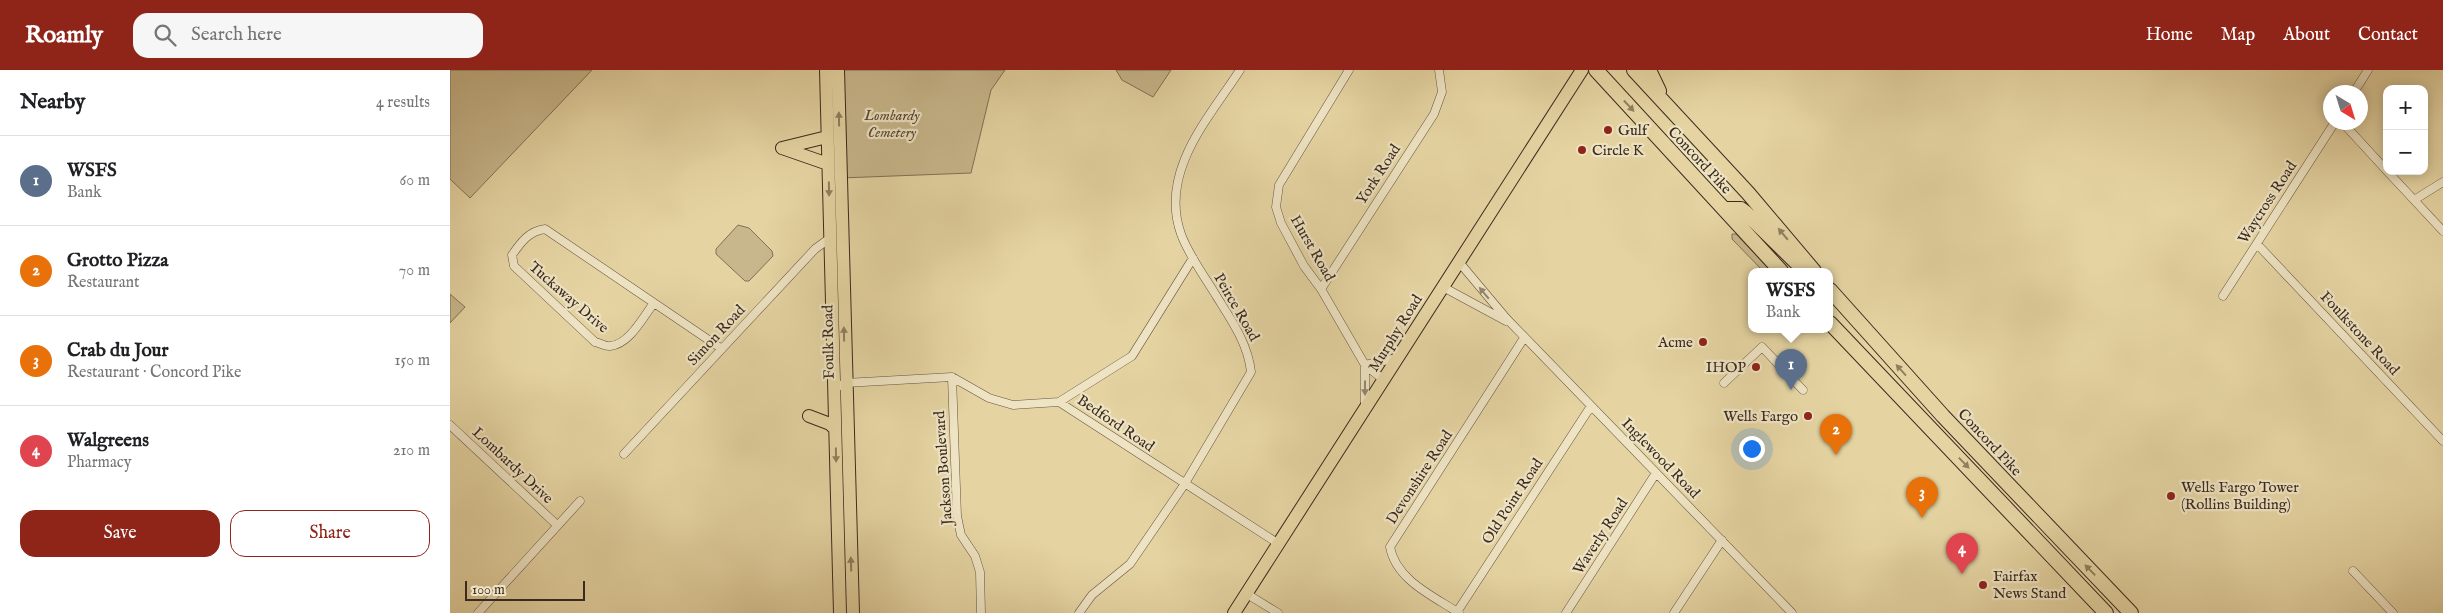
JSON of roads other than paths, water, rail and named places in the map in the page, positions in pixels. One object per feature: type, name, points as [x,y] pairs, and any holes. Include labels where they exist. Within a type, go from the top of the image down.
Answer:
[{"type":"highway","name":"Concord Pike","points":[[1596,70],[1778,268]]},
{"type":"highway","name":"Concord Pike","points":[[1634,70],[1748,193],[1811,268]]},
{"type":"highway","points":[[1649,70],[1666,105]]},
{"type":"highway","points":[[1724,210],[1741,209],[1802,268]]},
{"type":"highway","name":"Concord Pike","points":[[1833,295],[1949,422],[2131,613]]},
{"type":"highway","points":[[1833,326],[2106,613]]},
{"type":"main road","name":"Foulk Road","points":[[826,70],[840,613]]},
{"type":"main road","name":"Foulk Road","points":[[838,70],[853,613]]},
{"type":"main road","name":"Murphy Road","points":[[1234,613],[1582,70]]},
{"type":"main road","points":[[827,137],[782,148],[828,164]]},
{"type":"main road","points":[[808,416],[830,424],[835,429]]},
{"type":"street","name":"Peirce Road","points":[[1079,613],[1092,595],[1130,564],[1184,485],[1251,372],[1249,356],[1237,329],[1181,236],[1174,211],[1175,187],[1182,163],[1240,70]]},
{"type":"street","name":"Hurst Road","points":[[1348,70],[1279,185],[1276,208],[1281,223],[1304,266],[1321,289],[1365,365],[1384,380]]},
{"type":"street","name":"York Road","points":[[1321,289],[1434,114],[1442,92],[1438,70]]},
{"type":"street","points":[[2358,85],[2368,70]]},
{"type":"street","name":"Waycross Road","points":[[2223,296],[2330,130]]},
{"type":"street","points":[[2349,130],[2383,167]]},
{"type":"street","points":[[2391,175],[2443,231]]},
{"type":"street","points":[[2414,200],[2443,182]]},
{"type":"street","name":"Tuckaway Drive","points":[[654,303],[630,335],[620,343],[609,347],[595,342],[514,266],[512,255],[521,242],[534,231],[545,229],[722,349]]},
{"type":"street","name":"Simon Road","points":[[624,454],[815,248],[830,238]]},
{"type":"street","name":"Foulkstone Road","points":[[2257,244],[2443,442]]},
{"type":"street","points":[[1060,402],[1132,356],[1193,258]]},
{"type":"street","name":"Inglewood Road","points":[[1459,262],[1524,338],[1722,540],[1787,611]]},
{"type":"street","name":"Inglewood Road","points":[[1443,287],[1510,323]]},
{"type":"street","name":"Devonshire Road","points":[[1458,612],[1403,576],[1392,560],[1390,547],[1524,338]]},
{"type":"street","points":[[1724,384],[1762,348],[1803,390]]},
{"type":"street","points":[[1365,410],[1365,365],[1399,358]]},
{"type":"street","points":[[834,389],[846,382],[952,377]]},
{"type":"street","name":"Bedford Road","points":[[952,377],[990,398],[1013,406],[1060,402],[1184,485],[1279,544]]},
{"type":"street","name":"Jackson Boulevard","points":[[952,377],[957,516],[962,535],[975,556],[980,572],[982,613]]},
{"type":"street","name":"Old Point Road","points":[[1458,612],[1591,406]]},
{"type":"street","name":"Lombardy Drive","points":[[450,425],[557,525]]},
{"type":"street","name":"Waverly Road","points":[[1566,613],[1656,473]]},
{"type":"street","points":[[478,613],[580,501]]},
{"type":"street","points":[[1674,613],[1722,540]]},
{"type":"street","points":[[2354,571],[2393,613]]},
{"type":"street","points":[[1246,594],[1278,613]]},
{"type":"place","name":"Gulf","points":[[1608,130]]},
{"type":"place","name":"Circle K","points":[[1582,150]]},
{"type":"place","name":"Acme","points":[[1703,342]]},
{"type":"place","name":"IHOP","points":[[1756,367]]},
{"type":"place","name":"WSFS","points":[[1791,390]]},
{"type":"place","name":"Wells Fargo","points":[[1808,416]]},
{"type":"place","name":"Grotto Pizza","points":[[1836,455]]},
{"type":"place","name":"Wells Fargo Tower (Rollins Building)","points":[[2171,496]]},
{"type":"place","name":"Crab du Jour","points":[[1922,518]]},
{"type":"place","name":"Walgreens","points":[[1962,574]]},
{"type":"place","name":"Fairfax News Stand","points":[[1983,585]]},
{"type":"park label","name":"Lombardy Cemetery","points":[[892,124]]}]
